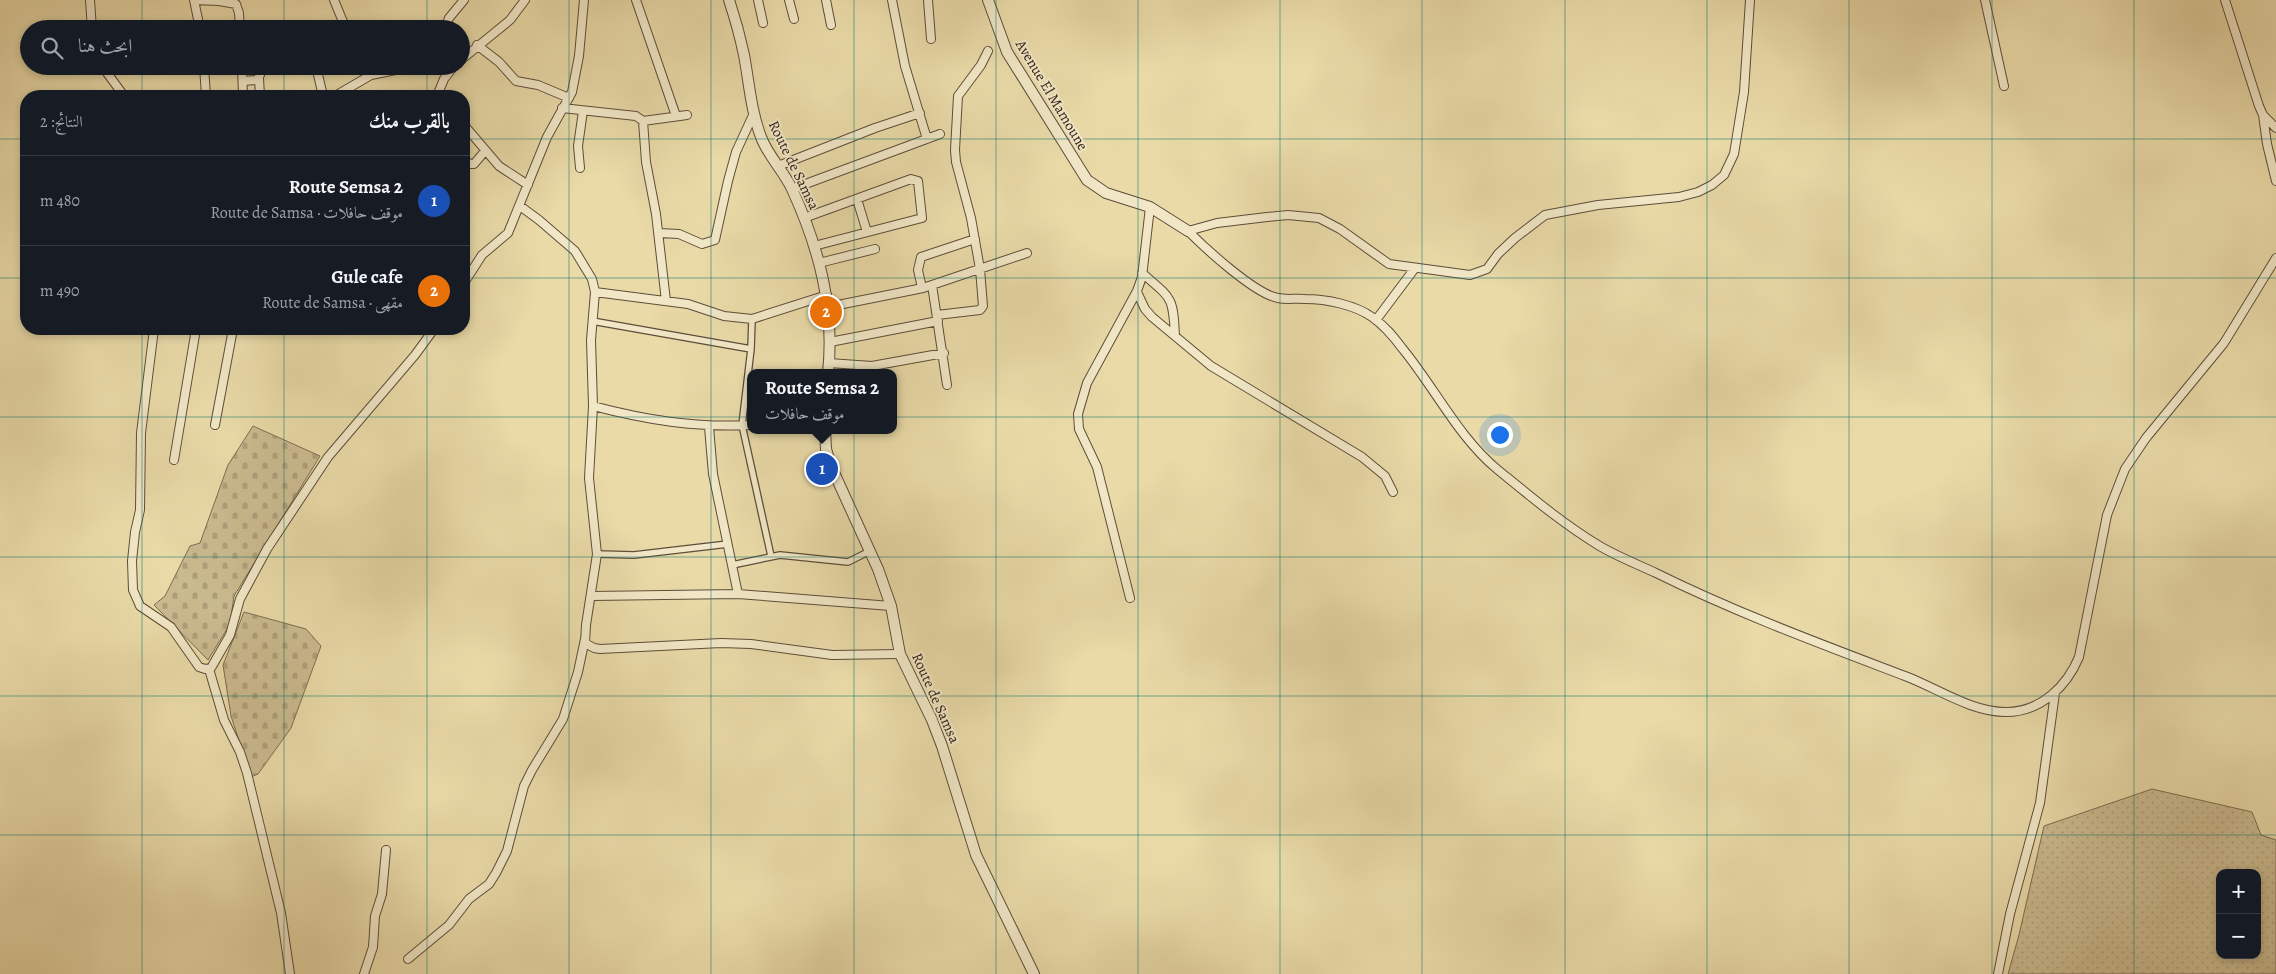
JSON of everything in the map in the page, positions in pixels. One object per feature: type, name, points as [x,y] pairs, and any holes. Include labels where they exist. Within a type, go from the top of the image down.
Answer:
[{"type":"street","points":[[90,0],[91,20]]},
{"type":"street","points":[[198,20],[194,0],[236,4],[239,20]]},
{"type":"street","points":[[334,0],[342,20]]},
{"type":"street","points":[[448,20],[464,0]]},
{"type":"street","points":[[470,52],[510,20],[525,0]]},
{"type":"street","points":[[470,274],[482,256],[508,233],[547,137],[569,98],[577,69],[584,0]]},
{"type":"street","points":[[637,0],[676,116]]},
{"type":"street","name":"Route de Samsa","points":[[729,0],[744,55],[754,113],[761,137],[792,189],[819,263],[827,295],[830,342],[828,368]]},
{"type":"street","points":[[758,0],[763,23]]},
{"type":"street","points":[[789,0],[794,19]]},
{"type":"street","points":[[826,0],[831,25]]},
{"type":"street","points":[[892,0],[905,66],[927,139]]},
{"type":"street","points":[[928,0],[931,39]]},
{"type":"street","name":"Avenue El Mamoune","points":[[988,0],[1007,52],[1082,174],[1091,184],[1110,195],[1150,207]]},
{"type":"street","points":[[1188,231],[1218,223],[1267,217],[1288,215],[1319,218],[1355,238],[1389,264],[1459,274],[1478,273],[1487,269],[1498,254],[1515,238],[1545,215],[1598,205],[1685,196],[1698,192],[1718,182],[1729,168],[1734,154],[1744,92],[1750,0]]},
{"type":"street","points":[[1986,0],[2004,86]]},
{"type":"street","points":[[2225,0],[2263,115],[2267,144],[2276,180]]},
{"type":"street","points":[[477,45],[499,62],[516,82],[538,85],[569,98]]},
{"type":"street","points":[[830,342],[981,309],[983,302],[975,238],[956,162],[956,107],[958,96],[981,65],[988,51]]},
{"type":"street","points":[[109,75],[120,90]]},
{"type":"street","points":[[205,75],[206,90]]},
{"type":"street","points":[[243,75],[243,90]]},
{"type":"street","points":[[259,75],[260,90]]},
{"type":"street","points":[[318,75],[322,90]]},
{"type":"street","points":[[346,90],[371,75]]},
{"type":"street","points":[[439,90],[447,75]]},
{"type":"street","points":[[243,81],[259,78]]},
{"type":"street","points":[[562,108],[636,116],[643,121],[687,115]]},
{"type":"street","points":[[580,168],[578,146],[583,111]]},
{"type":"street","points":[[659,233],[679,234],[702,244],[715,240],[736,152],[754,113]]},
{"type":"street","points":[[778,166],[875,128],[920,114]]},
{"type":"street","points":[[2263,115],[2276,128]]},
{"type":"street","points":[[643,121],[646,162],[659,233],[666,301]]},
{"type":"street","points":[[470,132],[499,166],[528,185]]},
{"type":"street","points":[[792,189],[940,134]]},
{"type":"street","points":[[470,164],[474,164],[485,151]]},
{"type":"street","points":[[804,218],[911,179],[918,181],[922,218],[814,246]]},
{"type":"street","points":[[857,198],[867,232]]},
{"type":"street","points":[[408,959],[449,925],[469,899],[489,884],[496,873],[507,851],[524,786],[563,719],[578,672],[592,596],[597,554],[589,478],[593,406],[590,357],[595,292],[589,274],[575,251],[520,206]]},
{"type":"street","points":[[1130,598],[1097,466],[1079,429],[1078,414],[1086,383],[1137,292],[1142,273],[1150,207],[1188,231],[1213,256],[1270,296],[1281,299],[1324,301],[1359,310],[1376,320],[1389,331],[1413,361],[1468,442],[1557,517],[1600,546],[1731,609],[1920,681],[1982,708],[1992,711],[2013,712],[2030,707],[2055,693],[2069,677],[2078,656],[2107,515],[2122,476],[2146,438],[2224,343],[2276,258]]},
{"type":"street","points":[[922,288],[918,270],[921,257],[975,238]]},
{"type":"street","points":[[819,263],[875,249]]},
{"type":"street","points":[[828,307],[922,288],[1027,253]]},
{"type":"street","points":[[1376,320],[1416,268]]},
{"type":"street","points":[[1142,273],[1166,294],[1172,304],[1175,336]]},
{"type":"street","points":[[932,285],[948,385]]},
{"type":"street","points":[[595,292],[688,304],[724,316],[752,319],[827,295]]},
{"type":"street","points":[[1137,292],[1144,309],[1211,366],[1362,458],[1386,476],[1393,492]]},
{"type":"street","points":[[749,369],[752,349],[752,319]]},
{"type":"street","points":[[592,321],[752,349]]},
{"type":"street","points":[[153,335],[141,433],[140,510],[135,532],[132,561],[133,590],[140,606],[166,623],[184,644],[199,667],[209,669]]},
{"type":"street","points":[[174,460],[195,335]]},
{"type":"street","points":[[215,425],[232,335]]},
{"type":"street","points":[[290,974],[281,913],[247,773],[240,752],[224,720],[209,669],[230,635],[240,598],[271,542],[328,457],[415,355],[430,335]]},
{"type":"street","points":[[828,368],[872,366],[944,353]]},
{"type":"street","points":[[747,387],[742,425],[771,556]]},
{"type":"street","points":[[593,406],[660,422],[709,427],[747,425]]},
{"type":"street","points":[[709,427],[713,474],[738,594]]},
{"type":"street","name":"Route de Samsa","points":[[825,434],[826,449],[832,466],[870,551],[891,606],[900,654],[938,738],[976,855],[1034,974]]},
{"type":"street","points":[[597,554],[634,555],[728,544]]},
{"type":"street","points":[[732,565],[771,556],[792,555],[848,562],[870,551]]},
{"type":"street","points":[[592,596],[738,594],[891,606]]},
{"type":"street","points":[[585,637],[586,643],[589,646],[600,649],[721,643],[751,644],[845,656],[900,654]]},
{"type":"street","points":[[1998,974],[2010,914],[2040,803],[2055,693]]},
{"type":"street","points":[[364,974],[373,947],[375,916],[382,894],[386,850]]},
{"type":"green space","points":[[253,426],[320,456],[234,596],[230,624],[208,660],[154,605],[165,596],[190,546],[200,543],[228,465]]},
{"type":"green space","points":[[244,612],[306,629],[321,646],[291,728],[258,774],[251,777],[231,716],[223,665]]},
{"type":"green space","points":[[2152,789],[2252,812],[2261,835],[2276,840],[2276,974],[2008,974],[2044,826]]},
{"type":"place","name":"Gule cafe","points":[[826,312]]},
{"type":"place","name":"Route Semsa 2","points":[[822,469]]}]
